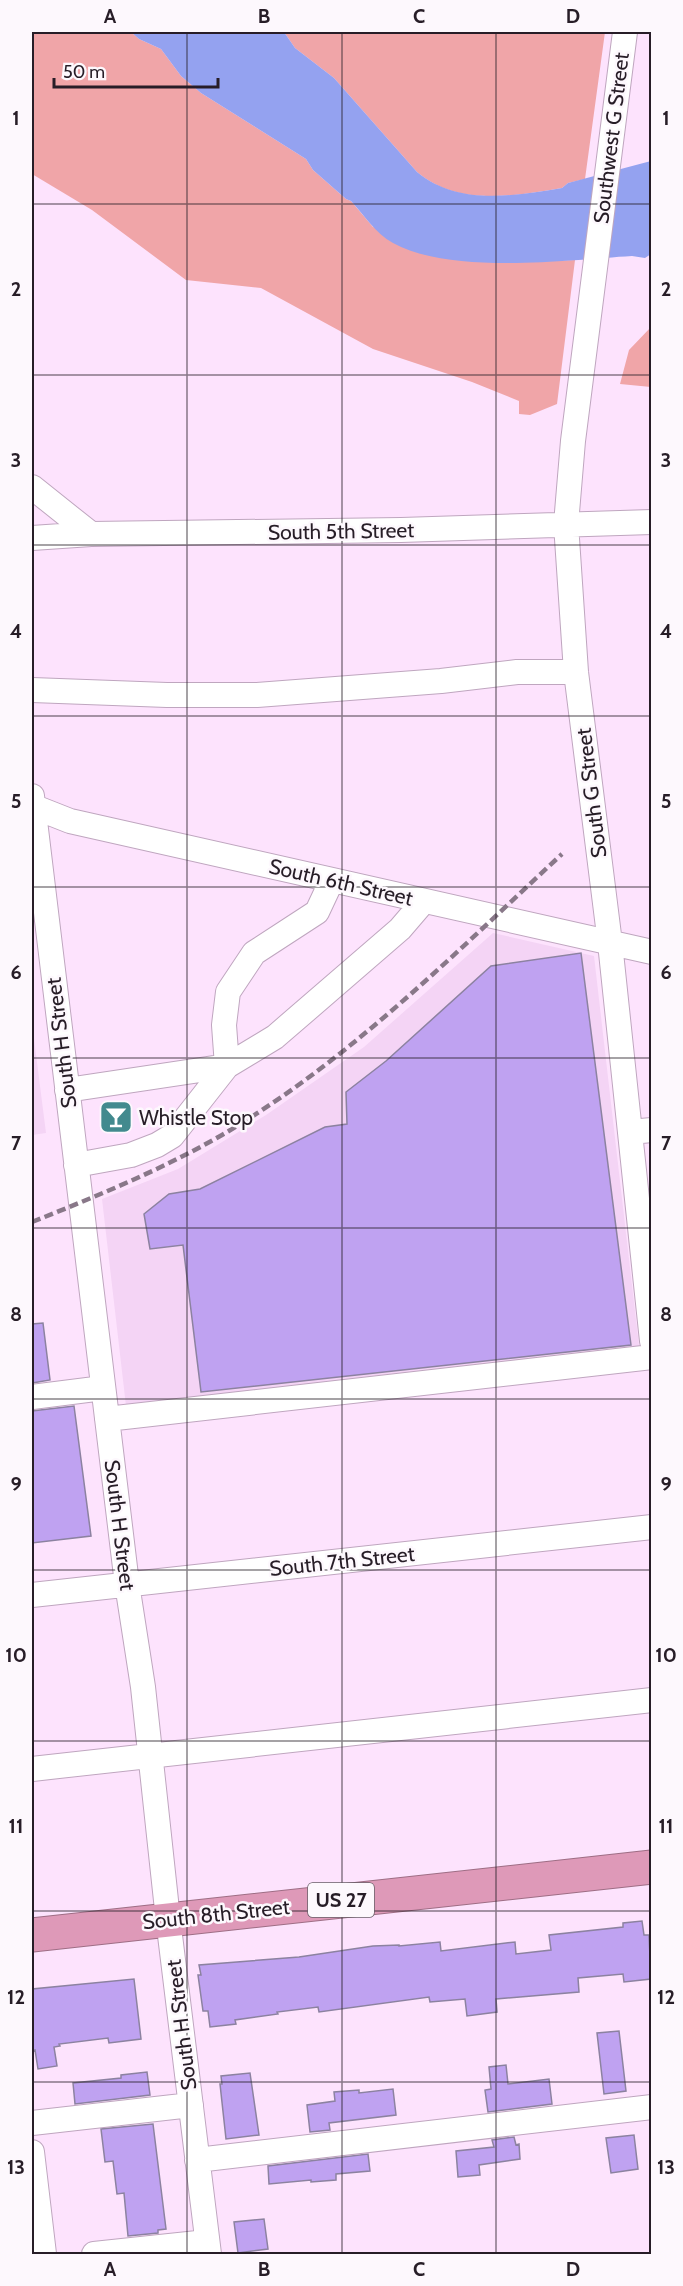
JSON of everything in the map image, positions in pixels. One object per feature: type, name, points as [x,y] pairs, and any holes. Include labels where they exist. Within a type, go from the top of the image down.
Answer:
[{"type":"highway","name":"South 8th Street","points":[[32,1935],[651,1867]]},
{"type":"street","name":"Southwest G Street","points":[[598,244],[625,32]]},
{"type":"street","name":"South G Street","points":[[598,244],[573,441],[566,524],[576,672],[610,943],[640,1131],[651,1341]]},
{"type":"street","points":[[32,487],[91,534]]},
{"type":"street","name":"South 5th Street","points":[[32,538],[91,534],[401,530],[651,522]]},
{"type":"street","points":[[32,690],[166,695],[257,694],[441,681],[517,672],[576,672]]},
{"type":"street","name":"South H Street","points":[[32,796],[41,954],[67,1090],[127,1584],[143,1687],[168,1919],[208,2248]]},
{"type":"street","name":"South 6th Street","points":[[32,806],[70,821],[651,952]]},
{"type":"street","points":[[227,1066],[225,1025],[228,992],[254,953],[317,912],[332,880]]},
{"type":"street","points":[[76,1165],[131,1155],[157,1145],[172,1136],[227,1066],[275,1037],[400,928],[424,901]]},
{"type":"street","points":[[67,1090],[227,1066]]},
{"type":"street","points":[[106,1419],[651,1357]]},
{"type":"street","points":[[32,1397],[103,1388]]},
{"type":"street","name":"South 7th Street","points":[[32,1595],[651,1527]]},
{"type":"street","points":[[32,1769],[651,1700]]},
{"type":"street","points":[[32,2123],[191,2105]]},
{"type":"street","points":[[197,2160],[651,2107]]},
{"type":"street","points":[[32,2152],[44,2254]]},
{"type":"street","points":[[94,2254],[208,2248]]},
{"type":"shaded area","points":[[32,32],[131,32],[139,39],[161,49],[181,76],[201,93],[306,159],[313,170],[351,201],[373,227],[526,262],[575,260],[557,404],[530,415],[519,414],[519,401],[472,382],[373,349],[261,288],[186,280],[92,210],[32,174]]},
{"type":"shaded area","points":[[284,32],[605,32],[585,179],[568,183],[562,188],[506,196],[468,195],[433,183],[417,172],[334,78],[295,48]]},
{"type":"shaded area","points":[[651,327],[651,387],[620,384],[629,350]]},
{"type":"shaded area","points":[[493,933],[594,956],[641,1363],[128,1423],[102,1199],[178,1169],[266,1115],[364,1047]]},
{"type":"shaded area","points":[[32,1023],[46,1133],[32,1135]]},
{"type":"water","points":[[131,32],[284,32],[295,48],[334,78],[417,172],[433,183],[450,190],[486,196],[543,191],[562,188],[568,183],[651,161],[651,254],[645,258],[632,256],[543,262],[477,262],[417,253],[393,243],[375,229],[351,201],[313,170],[306,159],[201,93],[181,76],[161,49],[139,39]]},
{"type":"building","points":[[581,953],[631,1345],[201,1392],[183,1245],[150,1249],[144,1214],[169,1194],[200,1189],[325,1127],[347,1124],[346,1092],[386,1061],[491,966]]},
{"type":"building","points":[[43,1323],[50,1380],[32,1383],[32,1324]]},
{"type":"building","points":[[74,1406],[91,1536],[32,1543],[32,1411]]},
{"type":"building","points":[[642,1921],[644,1935],[649,1935],[651,1979],[624,1982],[623,1974],[578,1978],[579,1992],[496,1999],[497,2012],[467,2016],[465,1999],[430,2002],[429,1997],[319,2012],[318,2007],[277,2012],[278,2014],[235,2020],[236,2024],[210,2027],[208,2011],[203,2011],[198,1975],[201,1975],[199,1965],[299,1957],[373,1946],[440,1942],[441,1951],[515,1942],[516,1954],[551,1950],[549,1935],[623,1927],[623,1923]]},
{"type":"building","points":[[134,1979],[141,2039],[109,2043],[108,2038],[59,2044],[60,2046],[54,2047],[57,2066],[38,2069],[35,2050],[32,2051],[32,1989]]},
{"type":"building","points":[[619,2031],[626,2091],[604,2094],[597,2033]]},
{"type":"building","points":[[506,2065],[508,2084],[549,2079],[552,2104],[488,2112],[485,2090],[491,2089],[489,2067]]},
{"type":"building","points":[[147,2072],[150,2095],[75,2104],[73,2083],[121,2078],[121,2075]]},
{"type":"building","points":[[250,2073],[259,2135],[226,2139],[221,2076]]},
{"type":"building","points":[[393,2089],[396,2115],[329,2123],[330,2130],[310,2132],[307,2105],[335,2101],[334,2092],[359,2090],[359,2093]]},
{"type":"building","points":[[153,2124],[166,2229],[158,2230],[158,2233],[128,2236],[124,2193],[117,2194],[113,2161],[105,2162],[101,2129]]},
{"type":"building","points":[[634,2135],[638,2169],[611,2173],[606,2138]]},
{"type":"building","points":[[514,2137],[516,2145],[519,2144],[520,2159],[479,2165],[480,2175],[458,2177],[456,2151],[494,2147],[492,2140]]},
{"type":"building","points":[[368,2154],[370,2171],[336,2174],[336,2180],[269,2184],[268,2166]]},
{"type":"building","points":[[264,2219],[268,2249],[238,2253],[234,2222]]},
{"type":"railway","points":[[32,1222],[176,1160],[222,1135],[314,1074],[400,1004],[562,854]]},
{"type":"place","name":"Whistle Stop","points":[[116,1117]]}]
